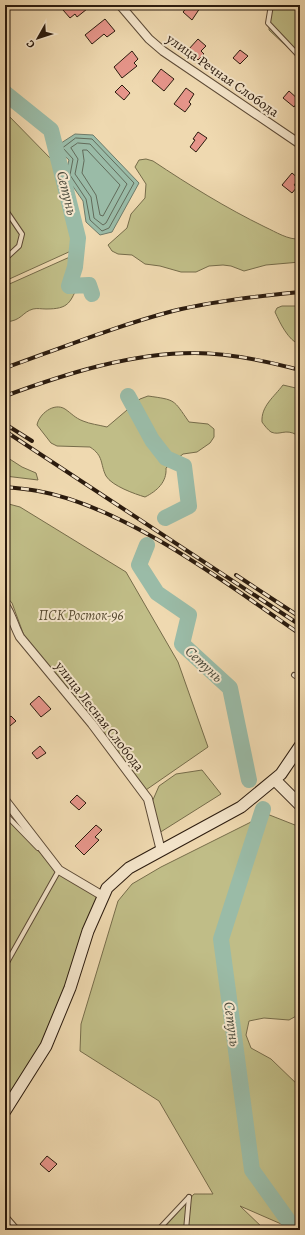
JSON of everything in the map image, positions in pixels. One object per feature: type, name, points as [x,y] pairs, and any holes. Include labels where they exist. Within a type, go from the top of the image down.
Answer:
[{"type":"main road","points":[[5,1111],[46,1046],[70,988],[88,931],[102,896],[113,882],[129,868],[241,807],[275,780],[288,765],[300,746]]},
{"type":"main road","points":[[275,780],[300,805]]},
{"type":"street","name":"улица Речная Слобода","points":[[120,5],[150,39],[163,51],[300,144]]},
{"type":"street","name":"улица Лесная Слобода","points":[[5,605],[13,615],[20,637],[87,718],[148,799],[161,851]]},
{"type":"street","points":[[5,800],[59,870],[102,896]]},
{"type":"lane","points":[[271,5],[268,23],[300,57]]},
{"type":"lane","points":[[5,209],[22,234],[19,246],[5,259]]},
{"type":"lane","points":[[294,675],[300,679]]},
{"type":"lane","points":[[5,814],[59,870],[5,966]]},
{"type":"lane","points":[[158,1230],[189,1197],[186,1230]]},
{"type":"lane","points":[[5,1214],[18,1230]]},
{"type":"green space","points":[[266,5],[300,5],[300,59],[269,30],[270,13]]},
{"type":"green space","points":[[5,112],[52,160],[82,246],[5,281]]},
{"type":"green space","points":[[146,159],[153,161],[180,179],[250,220],[282,235],[300,239],[300,262],[266,265],[244,271],[231,266],[223,265],[209,266],[196,272],[181,272],[160,266],[145,264],[132,255],[118,254],[112,251],[108,245],[127,228],[131,214],[145,198],[146,184],[135,167],[139,160]]},
{"type":"green space","points":[[72,256],[74,263],[73,270],[79,283],[68,304],[54,309],[29,310],[15,320],[5,322],[5,286]]},
{"type":"green space","points":[[282,306],[300,306],[300,345],[288,335],[275,312],[277,308]]},
{"type":"green space","points":[[283,385],[300,389],[300,433],[297,435],[289,432],[271,432],[262,422],[262,416],[266,406]]},
{"type":"green space","points":[[148,396],[173,402],[189,422],[208,424],[214,429],[214,437],[210,443],[197,452],[183,454],[166,468],[163,482],[157,489],[145,497],[124,489],[109,480],[104,472],[100,457],[90,447],[57,446],[51,443],[37,425],[38,421],[48,410],[61,407],[83,421],[107,427],[140,399]]},
{"type":"green space","points":[[5,456],[22,467],[36,473],[38,480],[5,476]]},
{"type":"green space","name":"ПСК Росток-96","points":[[5,503],[20,507],[126,572],[178,662],[208,747],[143,792],[26,641],[12,603],[5,595]]},
{"type":"green space","points":[[202,770],[221,794],[159,833],[152,802],[159,786],[176,774]]},
{"type":"green space","points":[[5,813],[56,871],[103,896],[46,1046],[5,1111]]},
{"type":"green space","points":[[267,814],[300,827],[300,1014],[289,1020],[264,1018],[249,1021],[246,1035],[251,1048],[271,1059],[300,1087],[300,1230],[295,1230],[240,1206],[265,1230],[162,1230],[194,1194],[213,1194],[159,1101],[80,1051],[81,1024],[118,901],[132,884],[161,867]]},
{"type":"water","points":[[75,134],[93,135],[139,183],[112,232],[100,235],[86,222],[83,201],[65,175],[69,160],[55,147]]},
{"type":"building","points":[[69,5],[84,5],[87,9],[77,17],[75,14],[70,18],[63,10]]},
{"type":"building","points":[[189,5],[202,5],[192,20],[183,12]]},
{"type":"building","points":[[105,19],[115,31],[107,37],[104,34],[92,44],[85,35]]},
{"type":"building","points":[[198,39],[206,46],[201,51],[204,54],[198,60],[188,50]]},
{"type":"building","points":[[240,50],[248,56],[240,64],[233,58]]},
{"type":"building","points":[[132,51],[138,59],[134,63],[137,66],[122,78],[114,67]]},
{"type":"building","points":[[161,69],[174,79],[164,91],[152,81]]},
{"type":"building","points":[[122,85],[130,93],[124,100],[115,92]]},
{"type":"building","points":[[186,88],[194,94],[189,102],[191,104],[185,112],[174,104]]},
{"type":"building","points":[[289,91],[299,100],[294,107],[283,98]]},
{"type":"building","points":[[198,132],[207,138],[196,152],[190,147]]},
{"type":"building","points":[[292,173],[299,179],[294,185],[297,187],[292,193],[282,185]]},
{"type":"building","points":[[39,696],[51,709],[41,717],[30,704]]},
{"type":"building","points":[[11,716],[16,721],[5,730],[5,721]]},
{"type":"building","points":[[40,746],[46,753],[37,759],[32,753]]},
{"type":"building","points":[[77,795],[86,803],[79,810],[70,802]]},
{"type":"building","points":[[96,825],[102,830],[95,837],[99,840],[84,855],[75,846]]},
{"type":"building","points":[[47,1156],[57,1164],[49,1172],[40,1164]]},
{"type":"waterway","name":"Сетунь","points":[[5,93],[51,130],[78,238],[75,267],[69,286],[89,285],[92,294]]},
{"type":"waterway","name":"Сетунь","points":[[128,396],[152,440],[166,458],[184,466],[189,506],[165,518]]},
{"type":"waterway","name":"Сетунь","points":[[147,545],[139,565],[157,593],[189,615],[182,644],[230,688],[249,780]]},
{"type":"waterway","name":"Сетунь","points":[[263,809],[221,939],[252,1170],[295,1230]]},
{"type":"railway","points":[[5,368],[110,330],[173,311],[236,299],[300,292]]},
{"type":"railway","points":[[5,396],[98,366],[171,354],[208,353],[235,356],[300,370]]},
{"type":"railway","points":[[5,424],[32,441]]},
{"type":"railway","points":[[5,431],[300,625]]},
{"type":"railway","points":[[5,487],[38,491],[72,500],[106,513],[175,550],[300,634]]},
{"type":"railway","points":[[236,575],[300,617]]}]
